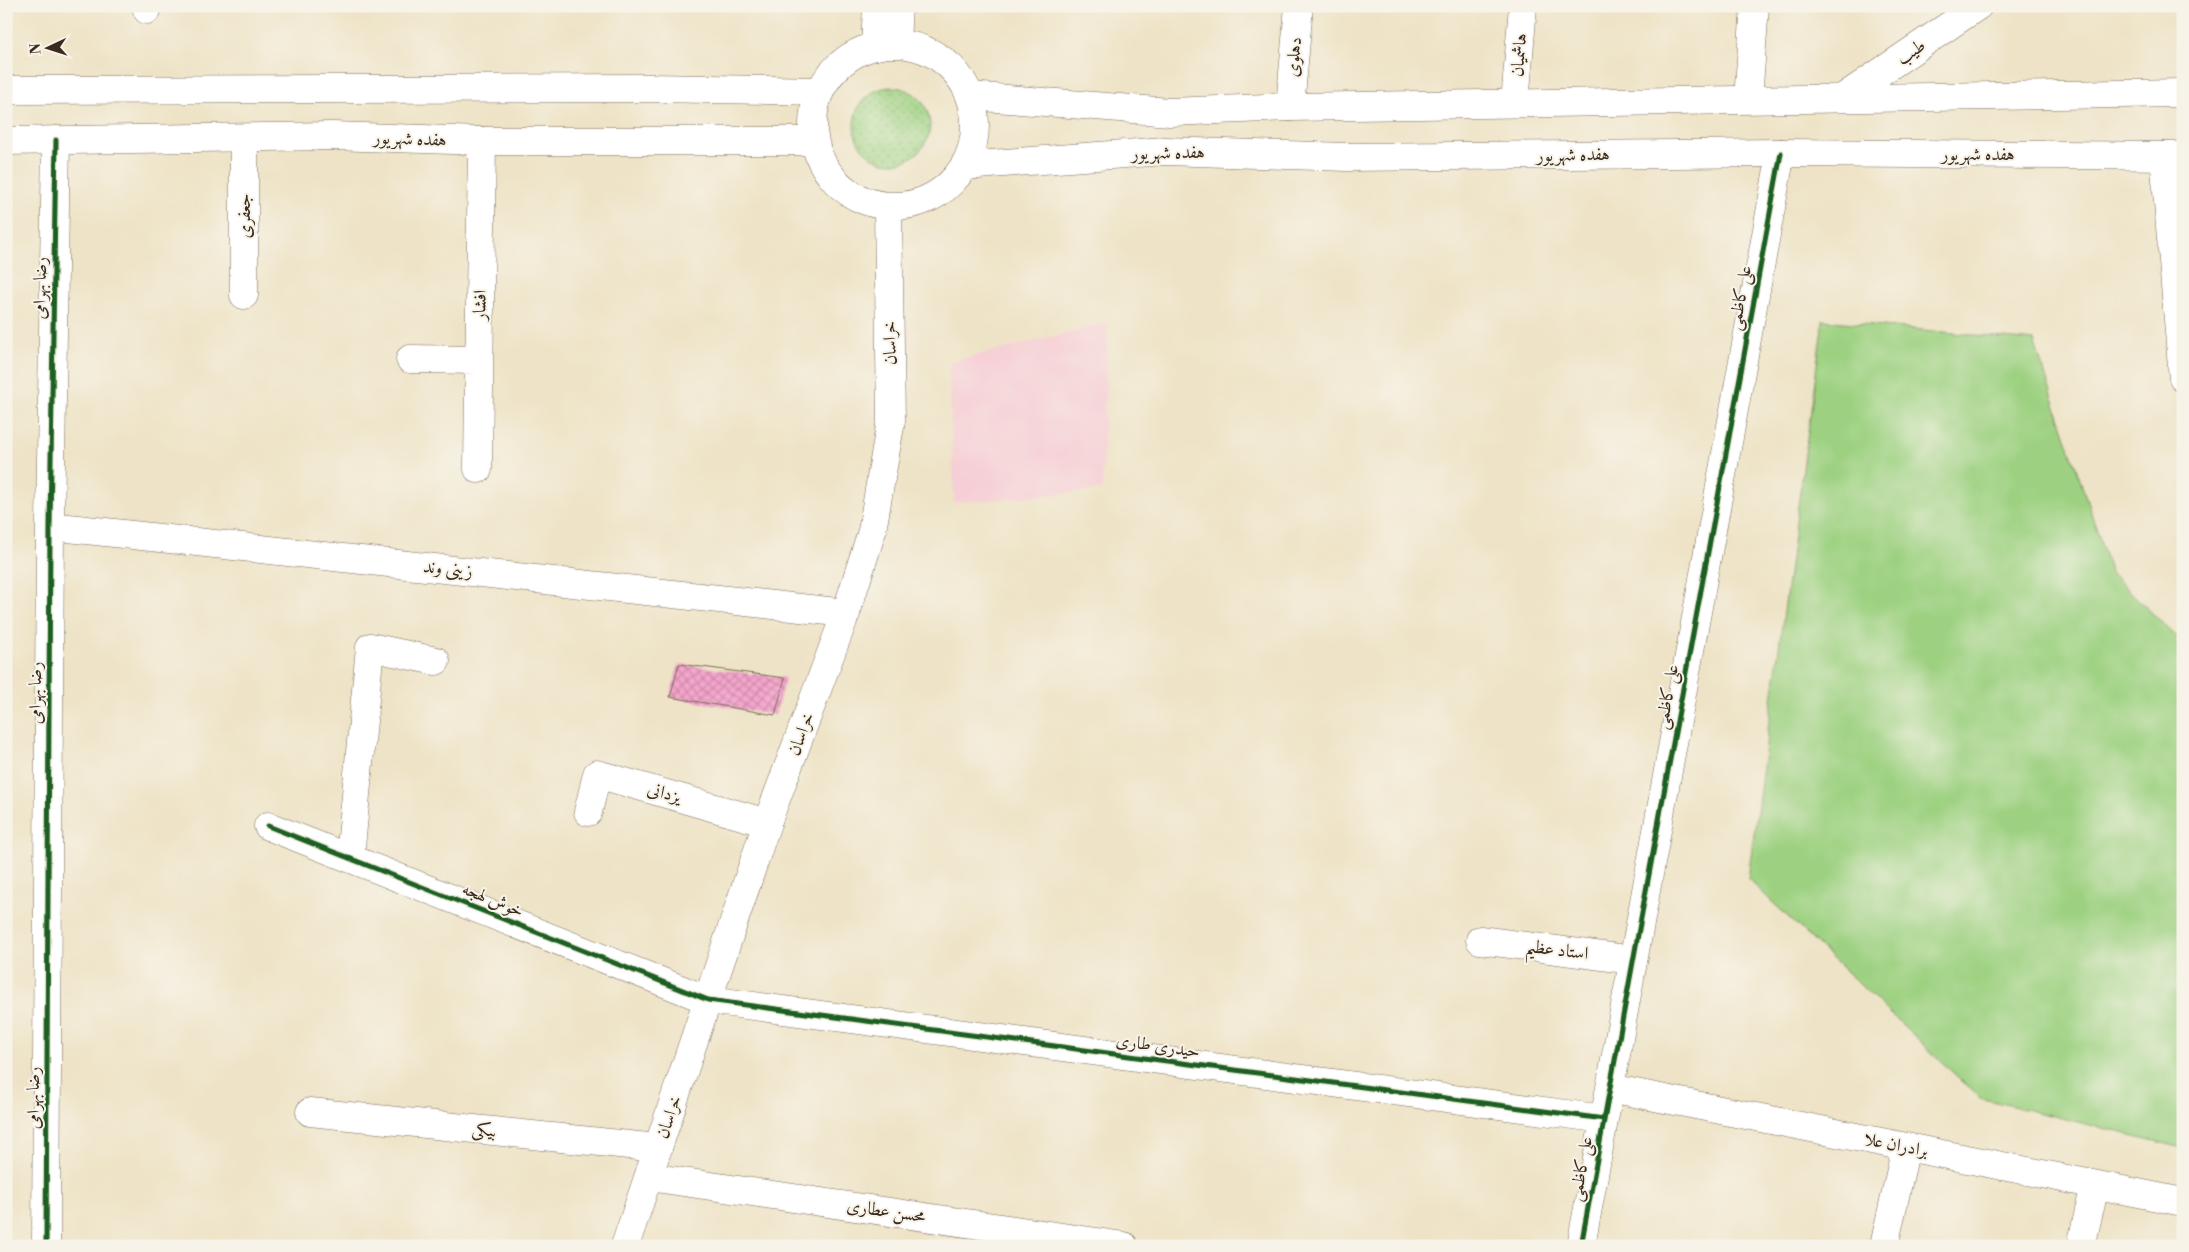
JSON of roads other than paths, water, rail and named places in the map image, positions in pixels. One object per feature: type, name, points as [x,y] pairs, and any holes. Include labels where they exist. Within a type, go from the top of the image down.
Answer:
[{"type":"street","points":[[877,6],[886,44]]},
{"type":"street","points":[[886,44],[898,6]]},
{"type":"street","name":"دهلوی","points":[[1290,107],[1299,6]]},
{"type":"street","name":"هاشمیان","points":[[1515,103],[1524,6]]},
{"type":"street","points":[[1748,99],[1755,6]]},
{"type":"street","name":"طیب","points":[[1844,98],[1978,6]]},
{"type":"street","points":[[886,44],[919,48],[941,58],[958,75],[970,96],[975,119],[973,144],[964,166],[950,184],[932,197],[910,205],[888,207],[862,200],[839,186],[823,166],[814,141],[812,115],[820,91],[833,70],[852,55],[886,44]]},
{"type":"street","points":[[6,90],[650,88],[820,91]]},
{"type":"street","points":[[970,96],[1170,112],[1290,107],[2183,93]]},
{"type":"street","name":"هفده شهریور","points":[[6,141],[333,136],[482,141],[814,141]]},
{"type":"street","name":"جعفری","points":[[244,138],[244,295]]},
{"type":"street","name":"رضا بهرامی","points":[[46,1246],[50,526],[56,140]]},
{"type":"street","name":"افشار","points":[[478,469],[482,141]]},
{"type":"street","name":"هفده شهریور","points":[[964,166],[1165,151],[1347,157],[1781,153],[2173,156]]},
{"type":"street","name":"علی کاظمی","points":[[1581,1246],[1781,153]]},
{"type":"street","points":[[2173,156],[2183,378]]},
{"type":"street","name":"خراسان","points":[[625,1246],[767,823],[846,613],[872,531],[891,420],[888,207]]},
{"type":"street","points":[[410,359],[479,360]]},
{"type":"street","name":"زینی وند","points":[[50,526],[846,613]]},
{"type":"street","points":[[350,858],[370,647],[436,661]]},
{"type":"street","name":"یزدانی","points":[[588,812],[597,774],[767,823]]},
{"type":"street","name":"خوش لهجه","points":[[268,826],[708,1000]]},
{"type":"street","name":"استاد عظیم","points":[[1480,940],[1633,960]]},
{"type":"street","name":"حیدری طاری","points":[[708,1000],[1604,1119]]},
{"type":"street","name":"برادران علا","points":[[1610,1088],[2183,1202]]},
{"type":"street","name":"بیکی","points":[[310,1112],[658,1148]]},
{"type":"street","points":[[1884,1246],[1906,1147]]},
{"type":"street","name":"محسن عطاری","points":[[649,1177],[1124,1246]]},
{"type":"street","points":[[2081,1246],[2095,1185]]}]
